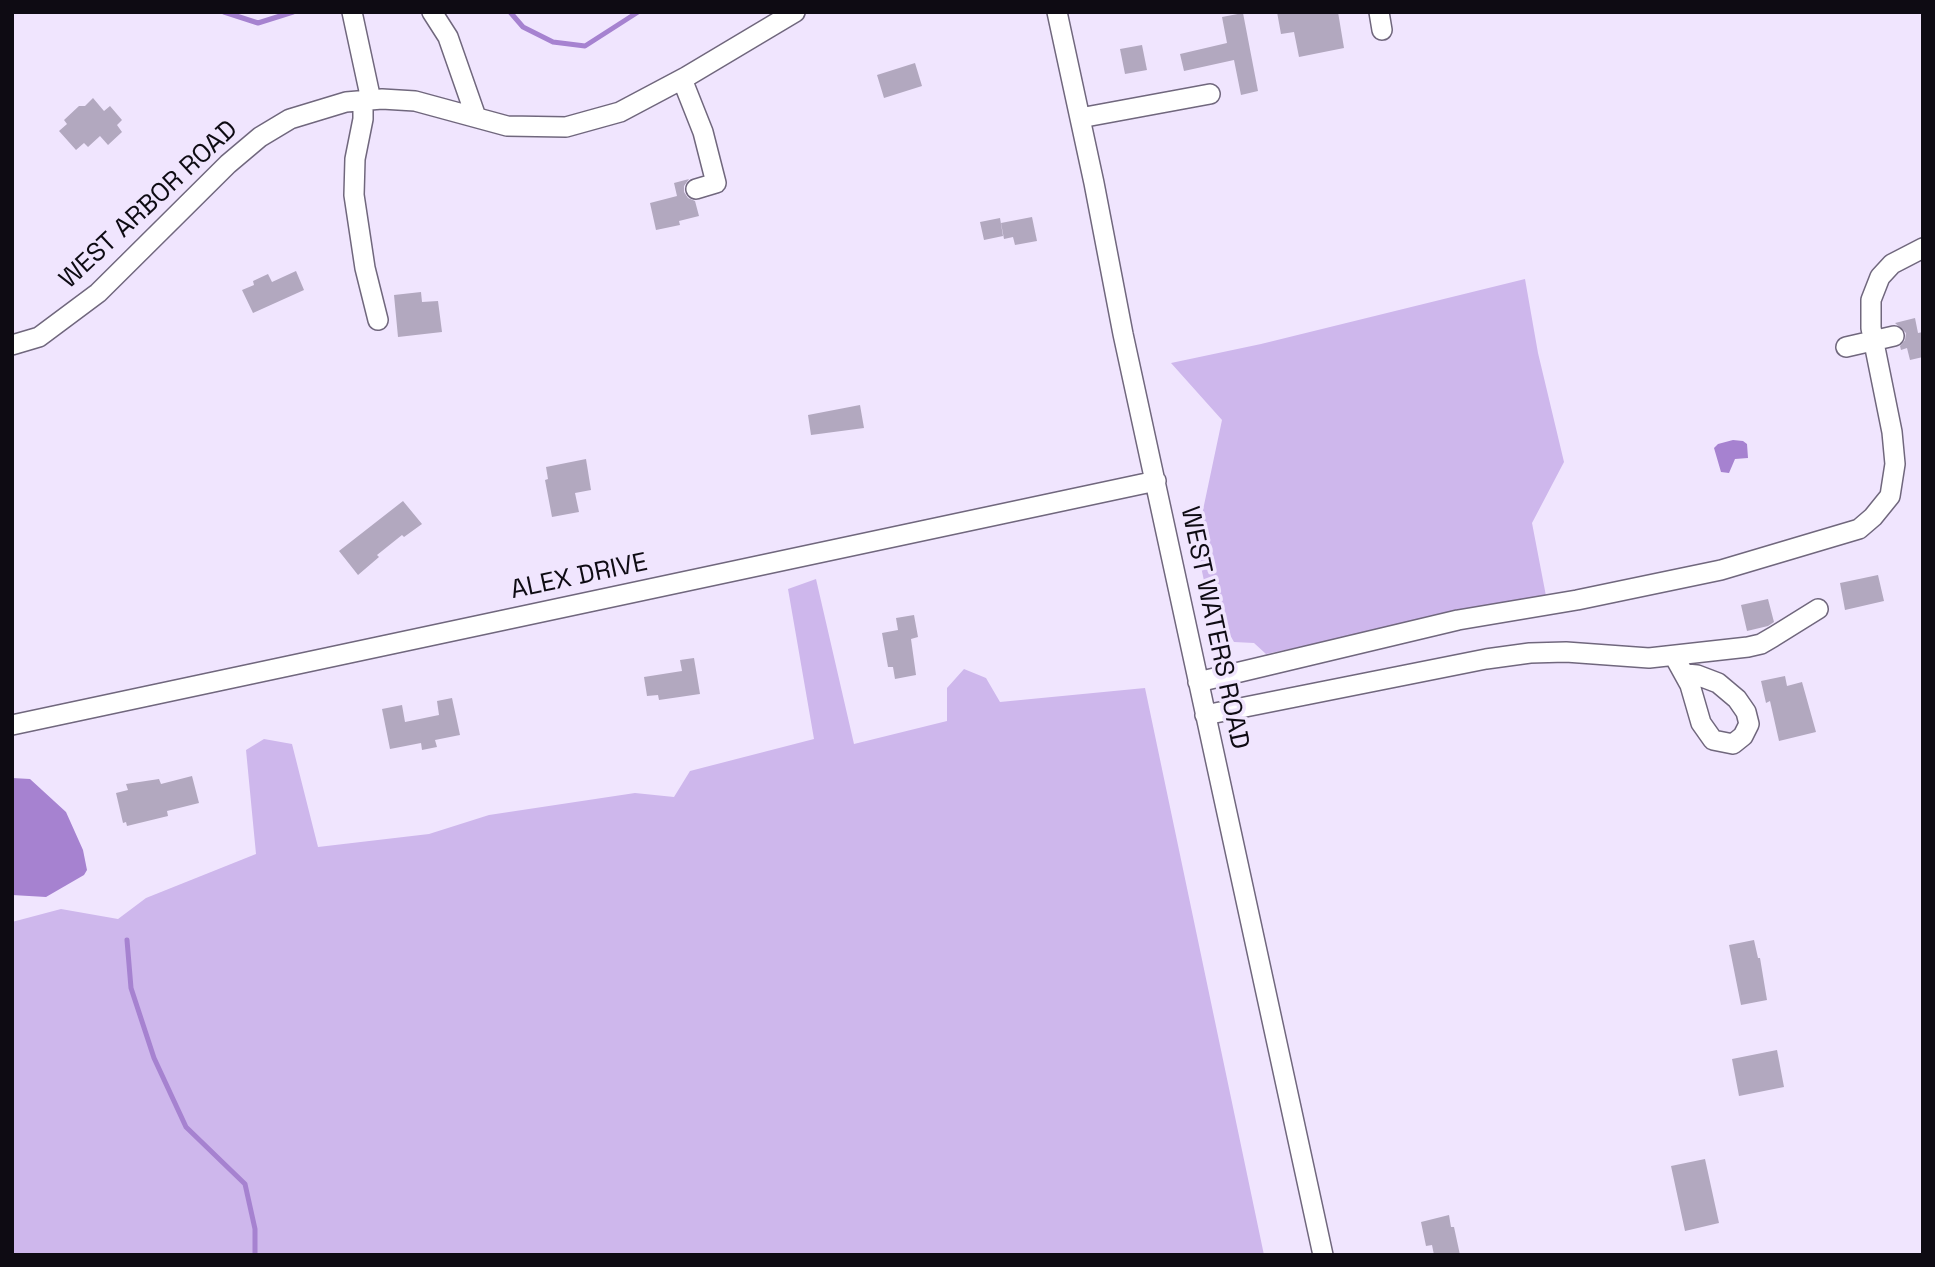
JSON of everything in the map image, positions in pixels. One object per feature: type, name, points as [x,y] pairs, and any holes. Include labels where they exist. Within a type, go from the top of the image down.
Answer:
[{"type":"street","points":[[352,12],[367,100],[355,159],[354,195],[365,268],[378,320]]},
{"type":"street","points":[[432,12],[449,37],[476,117]]},
{"type":"street","name":"WEST ARBOR ROAD","points":[[12,345],[39,337],[98,293],[228,164],[260,137],[290,119],[346,102],[415,100],[507,126],[566,127],[620,112],[682,79],[795,12]]},
{"type":"street","name":"WEST WATERS ROAD","points":[[1057,12],[1123,334],[1323,1255]]},
{"type":"street","points":[[682,79],[703,132],[716,183],[696,190]]},
{"type":"street","points":[[1080,118],[1210,94]]},
{"type":"street","points":[[1198,682],[1458,620],[1577,600],[1721,570],[1859,530],[1890,496],[1895,464],[1892,432],[1873,341],[1871,300],[1880,277],[1892,264],[1923,248]]},
{"type":"street","points":[[1846,347],[1894,336]]},
{"type":"street","name":"ALEX DRIVE","points":[[12,725],[1156,481]]},
{"type":"street","points":[[1205,715],[1486,659],[1530,653],[1566,652],[1649,658],[1761,643],[1818,609]]},
{"type":"street","points":[[1674,656],[1686,674]]},
{"type":"shaded area","points":[[1525,279],[1538,353],[1564,462],[1532,523],[1546,596],[1266,654],[1254,643],[1234,642],[1207,595],[1196,543],[1222,420],[1171,363],[1261,344]]},
{"type":"shaded area","points":[[1733,440],[1747,444],[1748,458],[1735,459],[1729,473],[1721,472],[1714,448],[1718,444]]},
{"type":"shaded area","points":[[816,579],[854,744],[947,721],[947,688],[964,669],[986,678],[1000,702],[1145,688],[1264,1255],[12,1255],[12,922],[61,909],[118,919],[146,898],[256,854],[246,750],[264,739],[292,744],[318,847],[429,834],[489,815],[635,793],[674,797],[690,771],[814,739],[788,589]]},
{"type":"shaded area","points":[[12,778],[30,779],[66,812],[83,850],[87,870],[84,875],[46,897],[12,895]]},
{"type":"building","points":[[1277,12],[1338,12],[1344,48],[1299,57],[1294,32],[1281,34]]},
{"type":"building","points":[[1243,13],[1258,91],[1241,95],[1234,60],[1184,71],[1180,54],[1227,43],[1222,17]]},
{"type":"building","points":[[1142,45],[1147,70],[1125,74],[1120,49]]},
{"type":"building","points":[[915,63],[922,86],[884,98],[877,75]]},
{"type":"building","points":[[93,98],[104,111],[110,106],[122,120],[117,125],[122,132],[108,145],[100,136],[88,147],[84,143],[76,150],[59,131],[67,124],[64,120]]},
{"type":"building","points":[[689,179],[684,186],[684,192],[688,198],[695,201],[699,216],[679,221],[680,225],[656,230],[650,203],[677,196],[674,183]]},
{"type":"building","points":[[1032,217],[1037,241],[1015,245],[1013,237],[1004,239],[1001,223]]},
{"type":"building","points":[[1000,218],[1003,236],[984,240],[980,222]]},
{"type":"building","points":[[296,271],[304,290],[253,313],[242,290],[268,274],[272,282]]},
{"type":"building","points":[[421,292],[422,302],[438,301],[442,332],[398,337],[394,295]]},
{"type":"building","points":[[1915,318],[1918,333],[1923,332],[1923,357],[1910,360],[1907,348],[1901,350],[1900,346],[1906,333],[1895,323]]},
{"type":"building","points":[[860,405],[864,428],[811,435],[808,415]]},
{"type":"building","points":[[586,459],[591,490],[575,493],[579,512],[552,517],[545,480],[548,479],[546,467]]},
{"type":"building","points":[[403,501],[422,524],[404,537],[402,535],[358,575],[339,551]]},
{"type":"building","points":[[1878,575],[1884,601],[1845,610],[1840,583]]},
{"type":"building","points":[[1768,599],[1774,622],[1747,631],[1741,605]]},
{"type":"building","points":[[914,615],[918,637],[911,639],[916,675],[895,679],[893,667],[888,667],[882,633],[898,630],[896,618]]},
{"type":"building","points":[[694,658],[700,694],[659,700],[658,695],[647,696],[644,677],[682,671],[680,660]]},
{"type":"building","points":[[1785,676],[1787,686],[1802,682],[1816,732],[1779,741],[1770,701],[1766,703],[1761,681]]},
{"type":"building","points":[[452,698],[460,735],[435,740],[437,747],[422,750],[421,743],[390,749],[382,709],[402,705],[405,722],[439,715],[437,701]]},
{"type":"building","points":[[192,776],[199,803],[167,811],[168,816],[127,826],[126,822],[123,823],[116,793],[128,790],[126,784],[159,779],[161,784]]},
{"type":"building","points":[[1754,940],[1767,1000],[1741,1005],[1729,945]]},
{"type":"building","points":[[1777,1050],[1784,1087],[1739,1096],[1732,1059]]},
{"type":"building","points":[[1705,1159],[1719,1223],[1685,1231],[1671,1166]]},
{"type":"building","points":[[1449,1215],[1460,1255],[1434,1255],[1432,1245],[1426,1246],[1421,1222]]},
{"type":"waterway","points":[[224,12],[258,23],[293,12]]},
{"type":"waterway","points":[[510,12],[523,27],[553,42],[585,46],[638,12]]},
{"type":"waterway","points":[[127,940],[131,988],[154,1058],[186,1127],[245,1184],[255,1229],[255,1255]]}]
